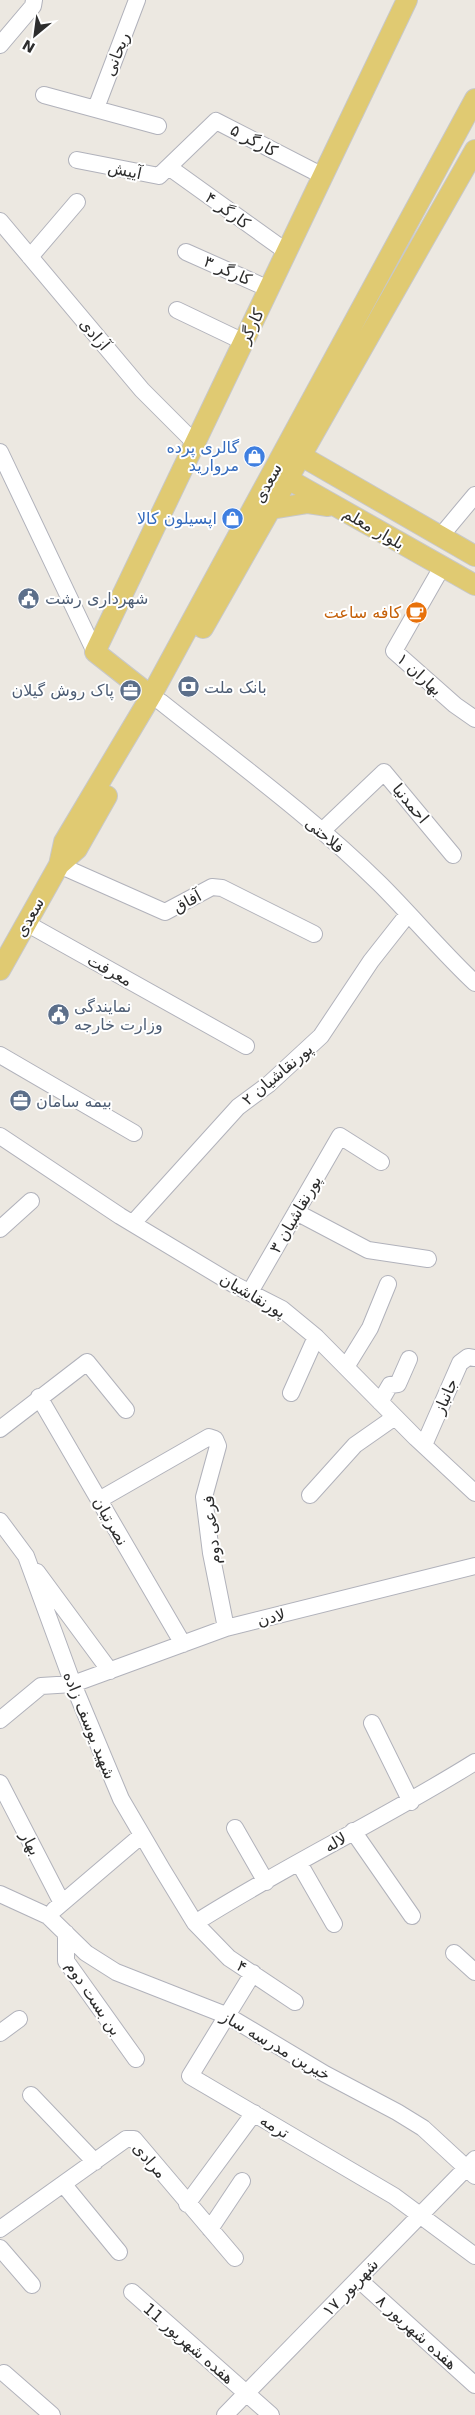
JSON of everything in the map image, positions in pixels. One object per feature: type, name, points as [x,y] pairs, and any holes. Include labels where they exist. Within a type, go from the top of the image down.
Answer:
[{"type":"main road","name":"کارگر","points":[[96,652],[407,0]]},
{"type":"main road","name":"سعدی","points":[[294,452],[472,111]]},
{"type":"main road","name":"سعدی","points":[[156,699],[294,452],[475,150]]},
{"type":"main road","name":"بلوار معلم","points":[[294,452],[475,556]]},
{"type":"main road","name":"سعدی","points":[[0,970],[58,865],[64,842],[156,699],[271,509],[281,475]]},
{"type":"main road","name":"بلوار معلم","points":[[281,475],[475,585]]},
{"type":"main road","points":[[271,509],[308,503],[338,508]]},
{"type":"main road","points":[[96,652],[156,699]]},
{"type":"street","points":[[0,44],[32,6],[34,0]]},
{"type":"street","name":"ریحانی","points":[[96,108],[136,0]]},
{"type":"street","points":[[44,95],[158,126]]},
{"type":"street","name":"کارگر ۵","points":[[170,168],[211,124],[216,122],[323,176]]},
{"type":"street","name":"آییش","points":[[77,160],[154,176],[159,176],[170,168]]},
{"type":"street","name":"کارگر ۴","points":[[170,168],[287,252]]},
{"type":"street","points":[[30,256],[77,202]]},
{"type":"street","name":"آزادی","points":[[0,221],[142,390],[195,443]]},
{"type":"street","name":"کارگر ۳","points":[[186,252],[269,289]]},
{"type":"street","points":[[178,310],[244,342]]},
{"type":"street","points":[[0,452],[96,652]]},
{"type":"street","points":[[440,537],[475,495]]},
{"type":"street","name":"بهاران ۱","points":[[442,567],[394,651],[475,719]]},
{"type":"street","name":"فلاحتی","points":[[156,699],[322,831],[380,884],[475,983]]},
{"type":"street","name":"احمدنیا","points":[[322,831],[384,772],[453,855]]},
{"type":"street","name":"آفاق","points":[[58,865],[165,912],[212,887],[222,888],[314,934]]},
{"type":"street","name":"پورنقاشیان ۲","points":[[132,1223],[238,1107],[269,1084],[321,1036],[371,961],[408,914]]},
{"type":"street","name":"معرفت","points":[[26,923],[246,1046]]},
{"type":"street","points":[[0,1055],[134,1133]]},
{"type":"street","name":"پورنقاشیان","points":[[0,1136],[132,1223],[250,1292],[282,1308],[316,1337],[395,1417],[475,1493]]},
{"type":"street","name":"پورنقاشیان ۳","points":[[250,1292],[340,1136],[381,1162]]},
{"type":"street","points":[[0,1229],[32,1201]]},
{"type":"street","points":[[296,1212],[368,1250],[428,1259]]},
{"type":"street","points":[[346,1367],[370,1328],[388,1284]]},
{"type":"street","points":[[290,1393],[316,1337]]},
{"type":"street","name":"جانباز","points":[[424,1445],[460,1363],[468,1357],[475,1358]]},
{"type":"street","points":[[380,1402],[390,1385],[398,1384],[409,1359]]},
{"type":"street","points":[[0,1429],[39,1397],[87,1362],[126,1410]]},
{"type":"street","name":"نصرتیان","points":[[39,1397],[183,1644]]},
{"type":"street","points":[[310,1495],[355,1445],[395,1417]]},
{"type":"street","name":"فرعی دوم","points":[[99,1500],[209,1437],[215,1439],[218,1446],[204,1497],[211,1553],[226,1628]]},
{"type":"street","name":"شهید یوسف زاده","points":[[0,1521],[26,1556],[73,1684],[121,1799],[195,1923]]},
{"type":"street","points":[[26,1556],[110,1670]]},
{"type":"street","name":"لادن","points":[[0,1720],[41,1686],[73,1684],[226,1628],[475,1566]]},
{"type":"street","points":[[372,1723],[411,1802]]},
{"type":"street","name":"لاله","points":[[195,1923],[353,1831],[411,1802],[475,1762]]},
{"type":"street","name":"بهار","points":[[0,1783],[62,1903]]},
{"type":"street","points":[[235,1828],[266,1882]]},
{"type":"street","points":[[353,1831],[412,1916]]},
{"type":"street","points":[[48,1916],[142,1836]]},
{"type":"street","points":[[298,1863],[334,1924]]},
{"type":"street","name":"خیرین مدرسه ساز","points":[[0,1894],[48,1916],[86,1953],[116,1972],[228,2016],[325,2074],[423,2128],[472,2168]]},
{"type":"street","name":"۴","points":[[195,1923],[229,1958],[295,2002]]},
{"type":"street","name":"بن بست دوم","points":[[66,1933],[66,1961],[136,2059]]},
{"type":"street","points":[[454,1953],[475,1972]]},
{"type":"street","points":[[228,2016],[253,1974]]},
{"type":"street","name":"ترمه","points":[[228,2016],[190,2076],[394,2196],[475,2256]]},
{"type":"street","points":[[0,2034],[19,2019]]},
{"type":"street","points":[[31,2095],[95,2162]]},
{"type":"street","points":[[187,2204],[254,2113]]},
{"type":"street","name":"مرادی","points":[[0,2229],[126,2139],[134,2139],[187,2204],[235,2258]]},
{"type":"street","name":"۱۷ شهریور","points":[[225,2415],[421,2215],[472,2168]]},
{"type":"street","points":[[210,2229],[242,2181]]},
{"type":"street","points":[[64,2185],[119,2252]]},
{"type":"street","points":[[0,2248],[32,2285]]},
{"type":"street","name":"هفده شهریور ۸","points":[[358,2279],[475,2385]]},
{"type":"street","name":"هفده شهریور 11","points":[[132,2292],[271,2415]]},
{"type":"street","points":[[4,2373],[52,2415]]},
{"type":"place","name":"گالری پرده مروارید","points":[[255,456]]},
{"type":"place","name":"اپسیلون کالا","points":[[233,518]]},
{"type":"place","name":"شهرداری رشت","points":[[29,598]]},
{"type":"place","name":"کافه ساعت","points":[[417,612]]},
{"type":"place","name":"بانک ملت","points":[[188,687]]},
{"type":"place","name":"پاک روش گیلان","points":[[130,690]]},
{"type":"place","name":"نمایندگی وزارت خارجه","points":[[58,1015]]},
{"type":"place","name":"بیمه سامان","points":[[20,1101]]}]
